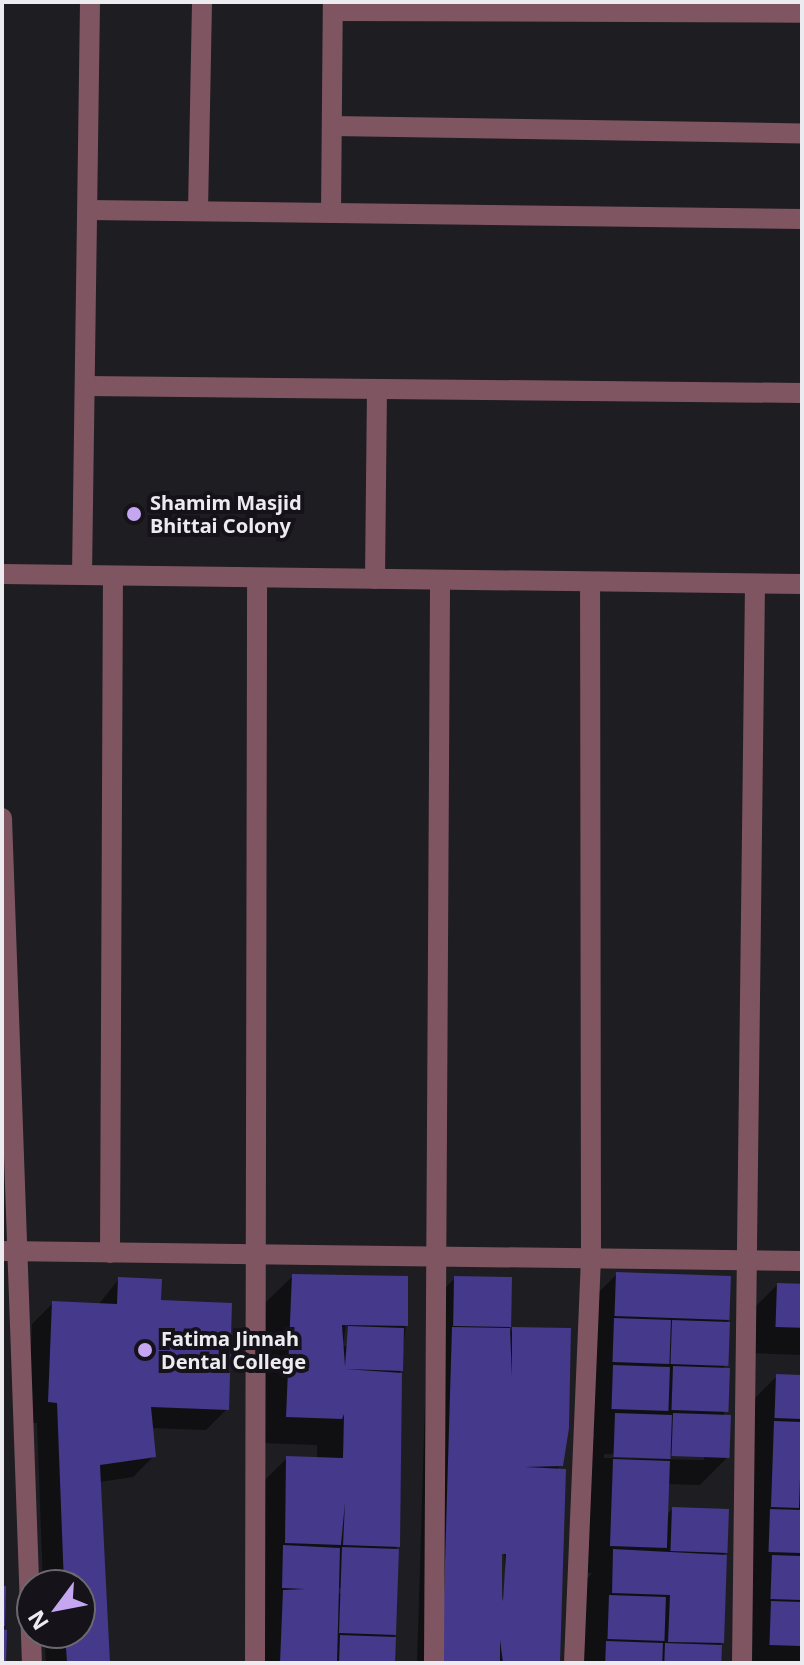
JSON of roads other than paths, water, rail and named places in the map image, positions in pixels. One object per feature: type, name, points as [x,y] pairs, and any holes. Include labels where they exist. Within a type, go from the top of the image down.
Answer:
[{"type":"street","points":[[82,575],[90,2]]},
{"type":"street","points":[[198,211],[202,2]]},
{"type":"street","points":[[331,213],[333,6],[802,13]]},
{"type":"street","points":[[332,126],[802,133]]},
{"type":"street","points":[[88,210],[802,219]]},
{"type":"street","points":[[86,386],[802,393]]},
{"type":"street","points":[[375,579],[377,389]]},
{"type":"street","points":[[2,574],[802,584]]},
{"type":"street","points":[[110,1253],[113,576]]},
{"type":"street","points":[[255,1663],[253,1254],[257,578]]},
{"type":"street","points":[[434,1663],[440,580]]},
{"type":"street","points":[[574,1663],[591,1260],[590,582]]},
{"type":"street","points":[[742,1663],[743,1260],[755,584]]},
{"type":"street","points":[[2,818],[10,1251],[32,1663]]},
{"type":"street","points":[[10,1251],[802,1261]]},
{"type":"place","name":"Shamim Masjid Bhittai Colony","points":[[134,514]]},
{"type":"place","name":"Fatima Jinnah Dental College","points":[[145,1350]]}]
